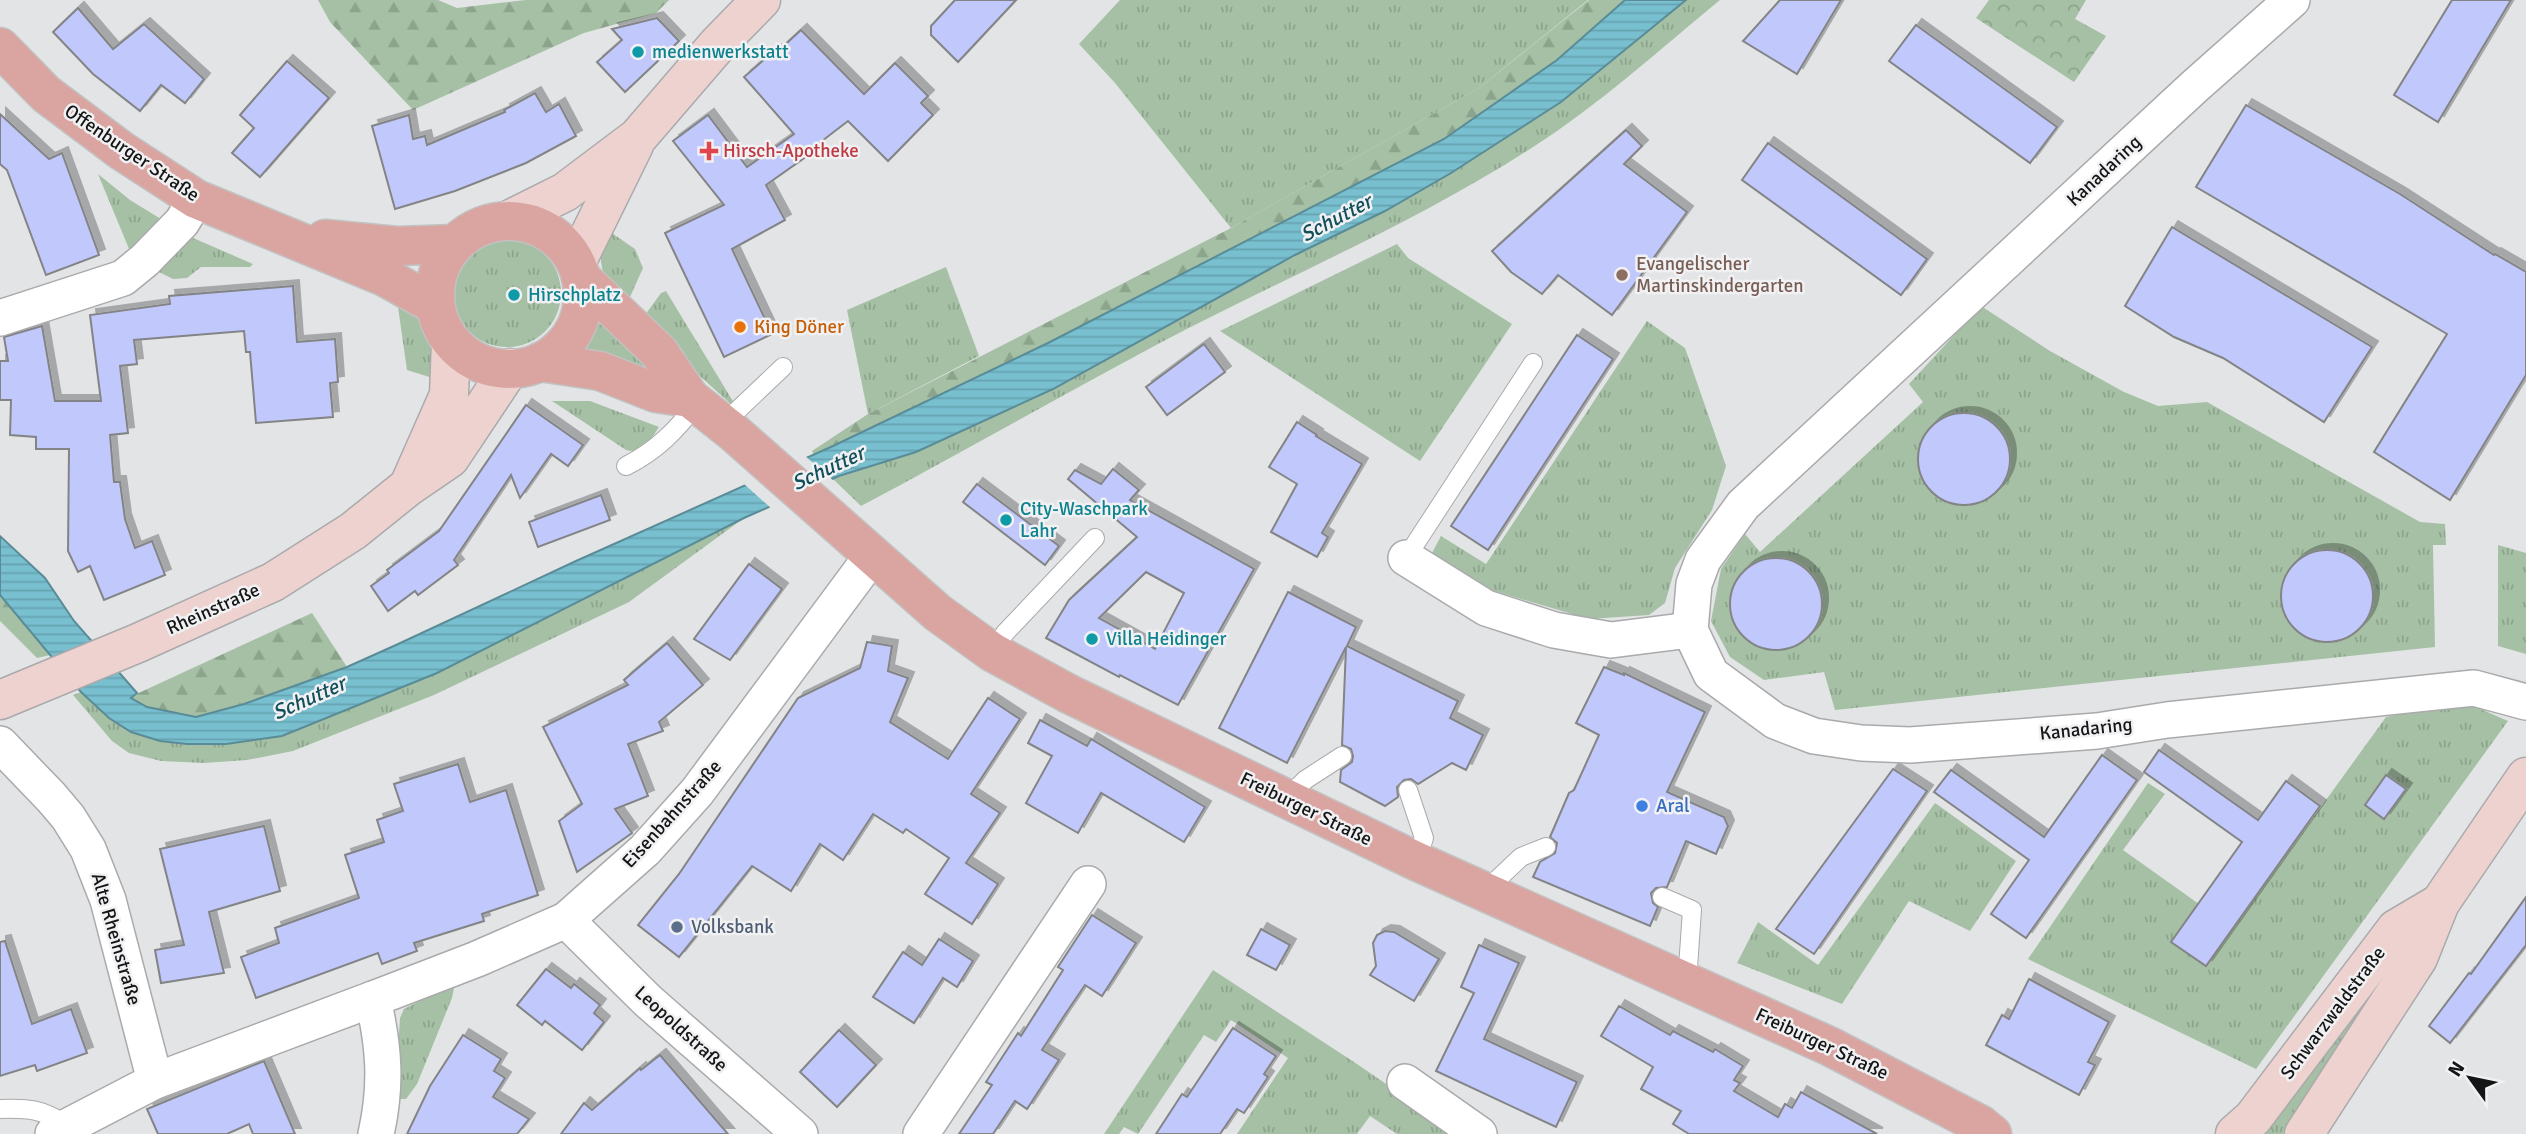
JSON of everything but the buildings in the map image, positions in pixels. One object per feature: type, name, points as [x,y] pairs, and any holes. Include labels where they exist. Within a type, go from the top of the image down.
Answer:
[{"type":"main road","name":"Offenburger Straße","points":[[0,47],[46,94],[122,151],[196,199],[385,277],[435,305]]},
{"type":"main road","points":[[525,365],[561,348],[576,327],[582,303],[578,270],[564,246],[548,232],[528,223],[508,221],[479,227],[455,244],[443,262],[436,283],[435,305],[441,324],[451,342],[469,358],[490,367],[525,365],[600,371],[711,414]]},
{"type":"main road","name":"Offenburger Straße","points":[[281,234],[397,246],[455,244]]},
{"type":"main road","name":"Freiburger Straße","points":[[578,270],[659,352],[711,414],[937,612],[992,652],[1069,694],[1416,861],[1829,1046],[1986,1130],[2024,1134]]},
{"type":"street","points":[[508,221],[565,192],[638,137],[761,0]]},
{"type":"street","name":"Kanadaring","points":[[2292,0],[2184,96],[1743,505],[1703,560],[1694,584],[1690,630],[1711,674],[1775,722],[1814,736],[1861,743],[1909,744],[2097,731],[2167,720],[2474,688],[2526,702]]},
{"type":"street","points":[[578,270],[638,137]]},
{"type":"street","points":[[0,318],[123,278],[182,222],[196,199]]},
{"type":"street","name":"Rheinstraße","points":[[409,486],[449,395],[451,342]]},
{"type":"street","name":"Rheinstraße","points":[[0,700],[138,643],[273,582],[353,531],[409,486],[450,458],[525,365]]},
{"type":"street","name":"Eisenbahnstraße","points":[[373,999],[477,959],[566,920],[645,850],[697,792],[872,556]]},
{"type":"street","points":[[1406,558],[1486,608],[1554,630],[1611,640],[1690,630]]},
{"type":"street","name":"Alte Rheinstraße","points":[[0,744],[68,817],[88,849],[108,900],[155,1081]]},
{"type":"street","name":"Schwarzwaldstraße","points":[[2304,1134],[2418,958],[2440,903],[2526,777]]},
{"type":"street","points":[[921,1134],[1088,884]]},
{"type":"street","name":"Schwarzwaldstraße","points":[[2235,1134],[2253,1118],[2396,929],[2440,903]]},
{"type":"street","name":"Leopoldstraße","points":[[566,920],[648,1001],[800,1134]]},
{"type":"street","points":[[60,1129],[155,1081],[373,999],[381,1033],[385,1076],[376,1134]]},
{"type":"street","points":[[1405,1082],[1479,1134]]},
{"type":"lane","points":[[1406,558],[1533,363]]},
{"type":"lane","points":[[626,466],[648,455],[678,428],[711,414],[783,367]]},
{"type":"lane","points":[[992,652],[1005,633],[1095,538]]},
{"type":"lane","points":[[1286,799],[1306,780],[1342,756]]},
{"type":"lane","points":[[1408,790],[1424,838],[1416,861]]},
{"type":"lane","points":[[1484,892],[1521,857],[1546,847]]},
{"type":"lane","points":[[1662,897],[1692,910],[1687,982]]},
{"type":"lane","points":[[0,1109],[23,1108],[46,1113],[60,1129]]},
{"type":"green space","points":[[318,0],[438,0],[457,8],[526,0],[669,0],[656,13],[584,33],[413,110],[330,22]]},
{"type":"green space","points":[[1120,0],[1588,0],[1479,88],[1231,228],[1115,83],[1079,44]]},
{"type":"green space","points":[[1589,0],[1625,0],[1557,60],[1444,139],[1050,342],[814,455],[812,451],[868,414],[1231,228],[1479,88]]},
{"type":"green space","points":[[1686,0],[1720,0],[1557,131],[1442,201],[1158,344],[861,506],[833,479],[916,452],[1052,389],[1295,255],[1385,211],[1451,173],[1561,102]]},
{"type":"green space","points":[[1989,0],[2086,0],[2075,19],[2106,36],[2074,82],[1976,18]]},
{"type":"green space","points":[[98,174],[130,200],[169,224],[132,256]]},
{"type":"green space","points":[[606,229],[635,249],[643,268],[626,306],[611,288],[603,271],[601,252]]},
{"type":"green space","points":[[184,234],[253,264],[250,267],[201,267],[187,278],[173,279],[151,268]]},
{"type":"green space","points":[[507,239],[528,243],[545,255],[557,272],[561,293],[557,314],[545,331],[528,343],[507,347],[486,343],[469,331],[457,314],[453,293],[457,272],[469,255],[486,243]]},
{"type":"green space","points":[[1397,244],[1408,258],[1512,324],[1420,461],[1220,331]]},
{"type":"green space","points":[[946,267],[979,356],[868,414],[847,310]]},
{"type":"green space","points":[[666,291],[734,403],[732,405],[640,322],[661,293]]},
{"type":"green space","points":[[397,300],[418,316],[431,334],[438,354],[439,380],[407,370]]},
{"type":"green space","points":[[1981,306],[2050,351],[2124,392],[2158,406],[2207,402],[2420,522],[2445,524],[2446,545],[2433,545],[2435,647],[1835,710],[1824,672],[1764,680],[1730,657],[1711,621],[1721,569],[1745,534],[1760,552],[1923,402],[1909,384]]},
{"type":"green space","points":[[600,318],[669,383],[585,350]]},
{"type":"green space","points":[[1647,321],[1685,348],[1726,466],[1712,510],[1675,568],[1665,603],[1649,615],[1589,619],[1494,591],[1432,553],[1441,536],[1486,564]]},
{"type":"green space","points":[[552,401],[590,401],[659,427],[642,448],[626,450]]},
{"type":"green space","points":[[744,518],[629,602],[434,695],[293,751],[247,760],[204,763],[161,761],[129,753],[112,741],[73,695],[81,692],[109,718],[282,736],[437,673]]},
{"type":"green space","points":[[2498,545],[2526,553],[2526,654],[2498,646]]},
{"type":"green space","points":[[0,595],[50,655],[37,658],[0,621]]},
{"type":"green space","points":[[312,613],[347,667],[244,704],[196,717],[147,707],[130,697]]},
{"type":"green space","points":[[2443,704],[2469,704],[2508,721],[2256,1069],[2028,959],[2148,783],[2165,794],[2123,850],[2199,904],[2171,942],[2206,966],[2386,717]]},
{"type":"green space","points":[[1935,803],[2016,861],[1970,931],[1909,901],[1842,1004],[1737,963],[1758,922],[1818,965]]},
{"type":"green space","points":[[2417,933],[2290,1118],[2283,1134],[2253,1134]]},
{"type":"green space","points":[[1213,970],[1459,1134],[1397,1134],[1370,1116],[1357,1134],[1237,1134],[1288,1058],[1231,1020],[1216,1042],[1204,1035],[1138,1134],[1124,1127],[1119,1134],[1104,1134]]},
{"type":"green space","points":[[449,986],[454,988],[452,998],[417,1084],[406,1099],[400,1099],[396,1084],[400,1018],[404,1009]]},
{"type":"water","name":"Schutter","points":[[1625,0],[1686,0],[1561,102],[1451,173],[1385,211],[1295,255],[1053,389],[916,452],[839,476],[744,518],[437,673],[282,736],[226,744],[187,744],[160,741],[131,732],[109,718],[81,692],[0,595],[0,536],[45,578],[74,621],[137,693],[131,698],[147,707],[196,717],[244,704],[347,667],[833,446],[1050,342],[1444,139],[1557,60]]},
{"type":"pier","points":[[804,455],[835,482],[773,510],[743,483]]},
{"type":"place","name":"medienwerkstatt","points":[[638,52]]},
{"type":"place","name":"Hirsch-Apotheke","points":[[709,151]]},
{"type":"place","name":"Evangelischer Martinskindergarten","points":[[1622,275]]},
{"type":"place","name":"Hirschplatz","points":[[514,295]]},
{"type":"place","name":"King Döner","points":[[740,327]]},
{"type":"place","name":"City-Waschpark Lahr","points":[[1006,520]]},
{"type":"place","name":"Villa Heidinger","points":[[1092,639]]},
{"type":"place","name":"Aral","points":[[1642,806]]},
{"type":"place","name":"Volksbank","points":[[677,927]]}]
